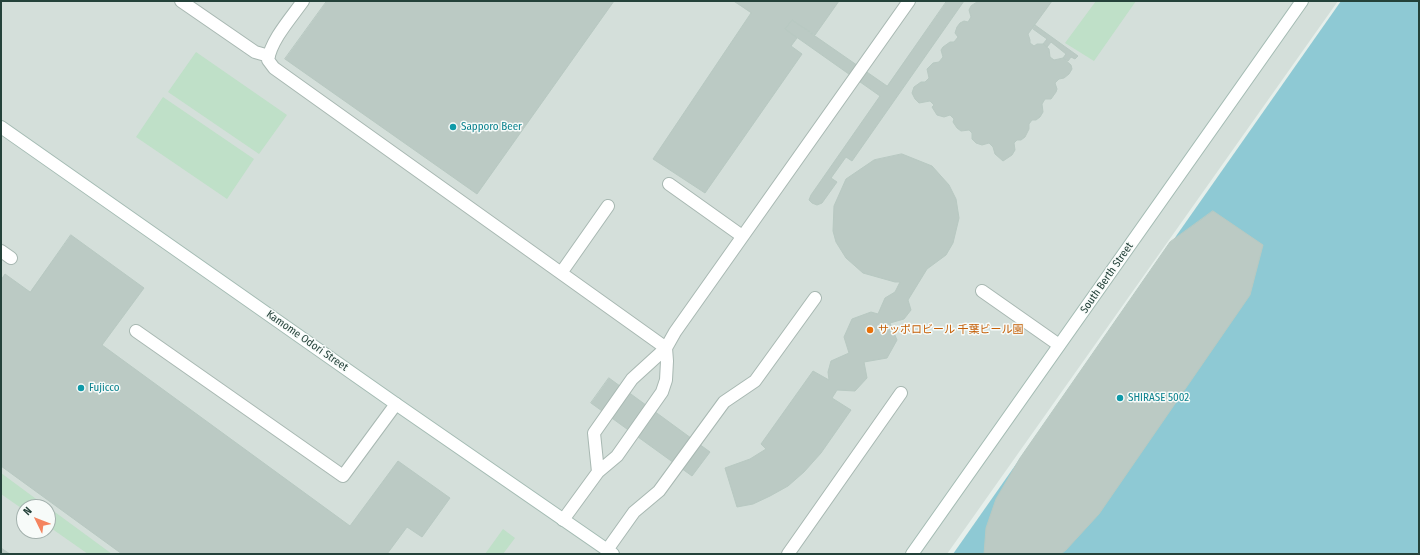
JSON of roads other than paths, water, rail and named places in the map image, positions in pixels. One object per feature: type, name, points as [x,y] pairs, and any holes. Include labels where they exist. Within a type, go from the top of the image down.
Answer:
[{"type":"street","points":[[181,1],[255,52],[269,56]]},
{"type":"street","points":[[302,1],[276,38],[268,60],[274,68],[666,348],[666,380],[662,392],[617,456],[598,472],[563,520]]},
{"type":"street","points":[[598,472],[594,433],[632,379],[666,348],[674,332],[910,1]]},
{"type":"street","name":"South Berth Street","points":[[912,554],[1302,1]]},
{"type":"street","name":"Kamome Odori Street","points":[[1,127],[610,552]]},
{"type":"street","points":[[669,184],[742,236]]},
{"type":"street","points":[[561,273],[608,206]]},
{"type":"street","points":[[982,291],[1059,345]]},
{"type":"street","points":[[610,552],[634,512],[659,491],[724,402],[755,381],[815,298]]},
{"type":"street","points":[[136,331],[343,476],[396,404]]},
{"type":"street","points":[[788,554],[901,393]]},
{"type":"water","points":[[1341,1],[1419,1],[1419,554],[953,554]]},
{"type":"place","name":"Sapporo Beer","points":[[453,127]]},
{"type":"place","name":"サッポロビール 千葉ビール園","points":[[870,330]]},
{"type":"place","name":"Fujicco","points":[[81,388]]},
{"type":"place","name":"SHIRASE 5002","points":[[1120,398]]}]
